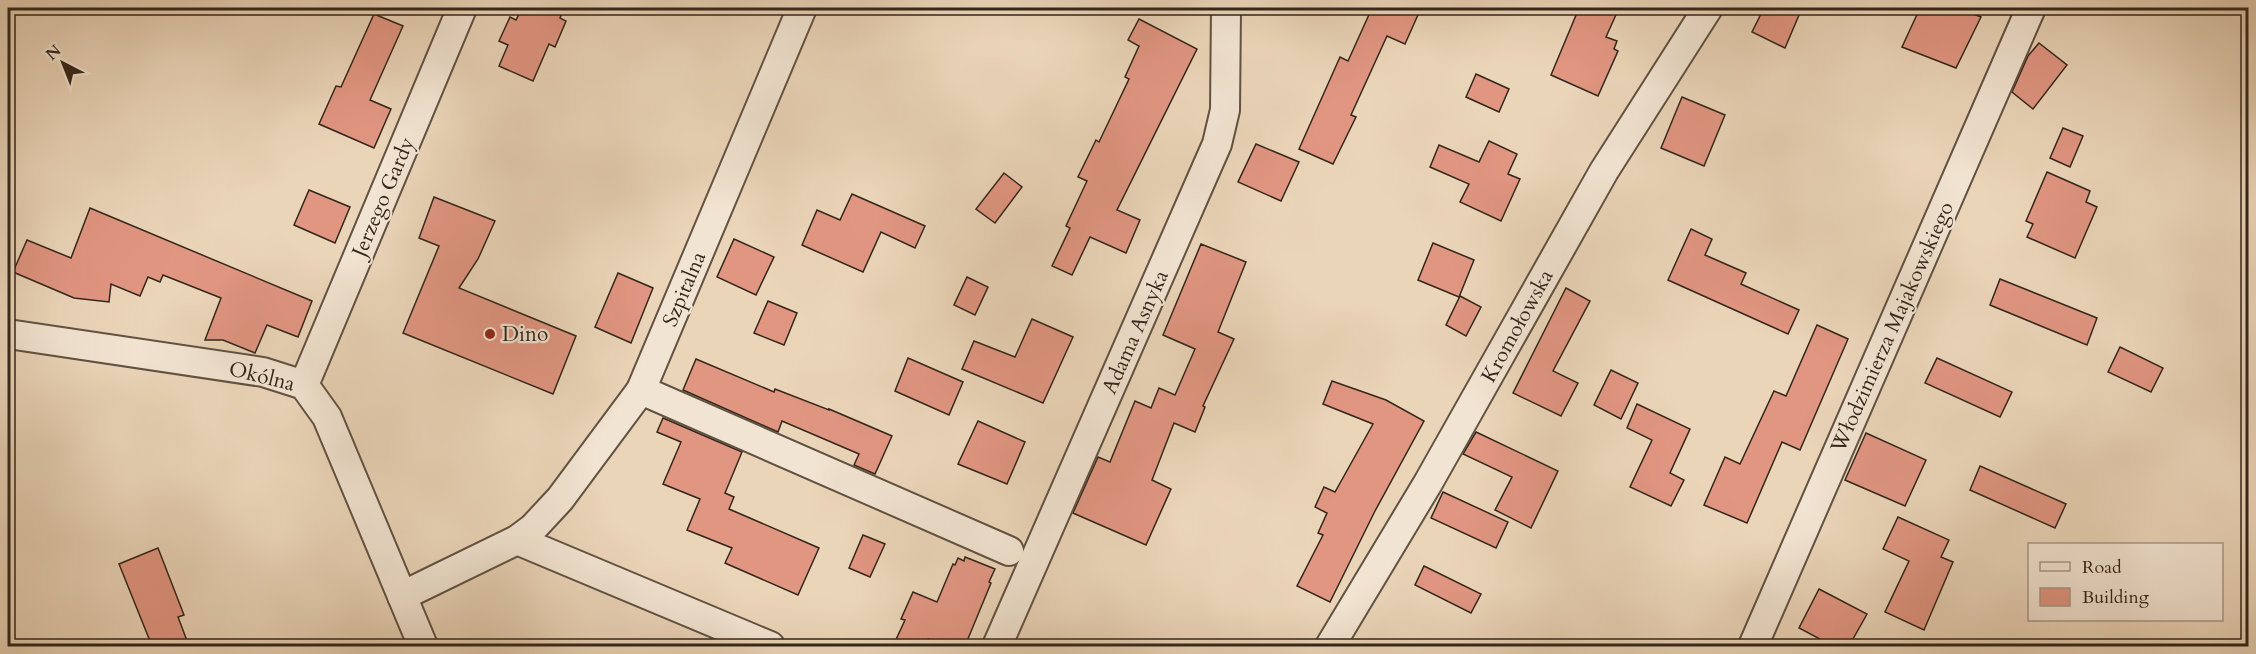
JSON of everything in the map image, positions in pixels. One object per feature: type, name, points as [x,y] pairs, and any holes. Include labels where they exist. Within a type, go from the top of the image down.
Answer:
[{"type":"street","name":"Jerzego Gardy","points":[[304,385],[462,8]]},
{"type":"street","name":"Szpitalna","points":[[402,596],[517,540],[539,522],[560,499],[641,390],[802,8]]},
{"type":"street","name":"Adama Asnyka","points":[[997,646],[1218,144],[1225,110],[1226,8]]},
{"type":"street","name":"Kromołowska","points":[[1330,646],[1428,483],[1604,171],[1708,8]]},
{"type":"street","name":"Włodzimierza Majakowskiego","points":[[1752,646],[2031,8]]},
{"type":"street","name":"Okólna","points":[[8,334],[263,372],[304,385],[327,417],[423,646]]},
{"type":"street","points":[[641,390],[1009,551]]},
{"type":"street","points":[[517,540],[770,646]]},
{"type":"building","points":[[522,8],[549,8],[562,13],[560,18],[566,21],[555,47],[549,44],[533,81],[499,66],[508,45],[499,41],[510,17],[516,20]]},
{"type":"building","points":[[1372,8],[1421,8],[1405,44],[1387,36],[1351,115],[1356,117],[1333,164],[1299,149],[1340,57],[1348,61]]},
{"type":"building","points":[[1579,8],[1619,8],[1606,37],[1617,41],[1614,49],[1618,51],[1598,96],[1551,75]]},
{"type":"building","points":[[1764,8],[1802,8],[1785,48],[1752,32]]},
{"type":"building","points":[[1920,8],[1958,8],[1981,17],[1956,68],[1902,47]]},
{"type":"building","points":[[374,14],[403,26],[370,100],[391,109],[374,148],[319,124],[336,86],[341,87]]},
{"type":"building","points":[[1139,19],[1197,49],[1117,210],[1140,220],[1126,253],[1090,237],[1072,275],[1052,266],[1070,228],[1066,226],[1087,181],[1078,177],[1096,140],[1099,142],[1129,79],[1125,77],[1139,46],[1128,40]]},
{"type":"building","points":[[2039,43],[2067,65],[2033,109],[2012,92],[2028,56]]},
{"type":"building","points":[[1476,74],[1509,89],[1499,112],[1466,97]]},
{"type":"building","points":[[1682,97],[1725,115],[1704,166],[1661,148]]},
{"type":"building","points":[[2063,128],[2083,136],[2070,167],[2050,158]]},
{"type":"building","points":[[1489,141],[1517,154],[1508,174],[1520,179],[1501,221],[1460,202],[1469,184],[1430,167],[1439,145],[1479,162]]},
{"type":"building","points":[[1256,144],[1299,162],[1281,201],[1238,182]]},
{"type":"building","points":[[2047,172],[2090,191],[2086,202],[2097,207],[2075,258],[2027,237],[2033,224],[2026,221]]},
{"type":"building","points":[[1004,173],[1022,187],[995,223],[976,209]]},
{"type":"building","points":[[309,190],[350,207],[335,243],[294,225]]},
{"type":"building","points":[[852,194],[925,226],[915,248],[881,232],[863,272],[802,245],[817,210],[840,220]]},
{"type":"building","name":"Dino","points":[[434,197],[495,221],[478,259],[459,288],[576,336],[553,394],[403,333],[439,246],[419,238]]},
{"type":"building","points":[[90,208],[312,301],[298,337],[267,325],[255,353],[223,340],[205,340],[221,298],[163,275],[160,282],[148,277],[140,296],[111,284],[109,302],[74,298],[13,272],[27,240],[71,258]]},
{"type":"building","points":[[1691,229],[1712,239],[1705,255],[1746,273],[1741,284],[1799,310],[1788,334],[1668,280]]},
{"type":"building","points":[[734,239],[774,257],[756,295],[717,277]]},
{"type":"building","points":[[1433,243],[1474,260],[1459,297],[1418,280]]},
{"type":"building","points":[[1201,244],[1246,262],[1218,332],[1234,339],[1203,406],[1205,407],[1195,432],[1174,423],[1152,480],[1171,489],[1146,545],[1073,513],[1098,457],[1110,462],[1135,401],[1151,408],[1159,388],[1175,395],[1195,349],[1163,335]]},
{"type":"building","points":[[618,273],[653,288],[631,343],[595,327]]},
{"type":"building","points":[[967,277],[988,287],[975,315],[954,305]]},
{"type":"building","points":[[2000,279],[2097,318],[2087,345],[1990,305]]},
{"type":"building","points":[[1566,288],[1590,301],[1553,371],[1578,383],[1561,416],[1513,393]]},
{"type":"building","points":[[1460,296],[1481,307],[1466,336],[1446,325]]},
{"type":"building","points":[[768,301],[797,313],[784,345],[754,333]]},
{"type":"building","points":[[1032,319],[1073,337],[1043,403],[962,369],[974,341],[1015,357]]},
{"type":"building","points":[[1817,325],[1848,339],[1800,450],[1782,442],[1747,523],[1704,505],[1725,457],[1740,464],[1774,391],[1786,396]]},
{"type":"building","points":[[2120,347],[2163,368],[2151,392],[2108,372]]},
{"type":"building","points":[[908,358],[963,382],[949,415],[895,391]]},
{"type":"building","points":[[1937,358],[2012,392],[2000,417],[1925,383]]},
{"type":"building","points":[[696,359],[774,392],[775,389],[829,409],[892,436],[875,474],[854,465],[859,454],[782,421],[778,432],[683,390]]},
{"type":"building","points":[[1611,370],[1638,383],[1621,419],[1594,405]]},
{"type":"building","points":[[1332,381],[1386,400],[1424,421],[1375,511],[1330,602],[1297,586],[1323,535],[1318,533],[1327,513],[1315,507],[1324,487],[1335,492],[1373,424],[1323,404]]},
{"type":"building","points":[[1637,404],[1690,429],[1670,473],[1684,480],[1671,506],[1630,487],[1652,440],[1627,428]]},
{"type":"building","points":[[663,418],[742,452],[725,493],[734,497],[729,509],[819,548],[798,595],[725,563],[732,548],[687,530],[700,499],[663,484],[681,442],[657,432]]},
{"type":"building","points":[[978,421],[1025,442],[1007,484],[958,464]]},
{"type":"building","points":[[1476,432],[1558,471],[1531,528],[1495,510],[1512,477],[1463,454]]},
{"type":"building","points":[[1866,433],[1926,460],[1905,506],[1845,480]]},
{"type":"building","points":[[1980,466],[2066,504],[2055,528],[1970,490]]},
{"type":"building","points":[[1443,492],[1508,522],[1496,548],[1431,518]]},
{"type":"building","points":[[1898,517],[1949,540],[1941,557],[1953,562],[1924,630],[1885,612],[1909,561],[1883,549]]},
{"type":"building","points":[[863,535],[885,544],[870,577],[849,568]]},
{"type":"building","points":[[158,548],[184,615],[178,617],[189,646],[152,646],[119,564]]},
{"type":"building","points":[[965,557],[995,569],[965,646],[945,646],[928,639],[925,646],[893,646],[905,620],[901,619],[913,592],[937,602],[953,564],[955,565],[958,558],[964,561]]},
{"type":"building","points":[[1424,566],[1481,594],[1471,613],[1415,585]]},
{"type":"building","points":[[1819,589],[1867,614],[1849,646],[1833,646],[1799,628]]},
{"type":"place","name":"Dino","points":[[490,334]]}]
